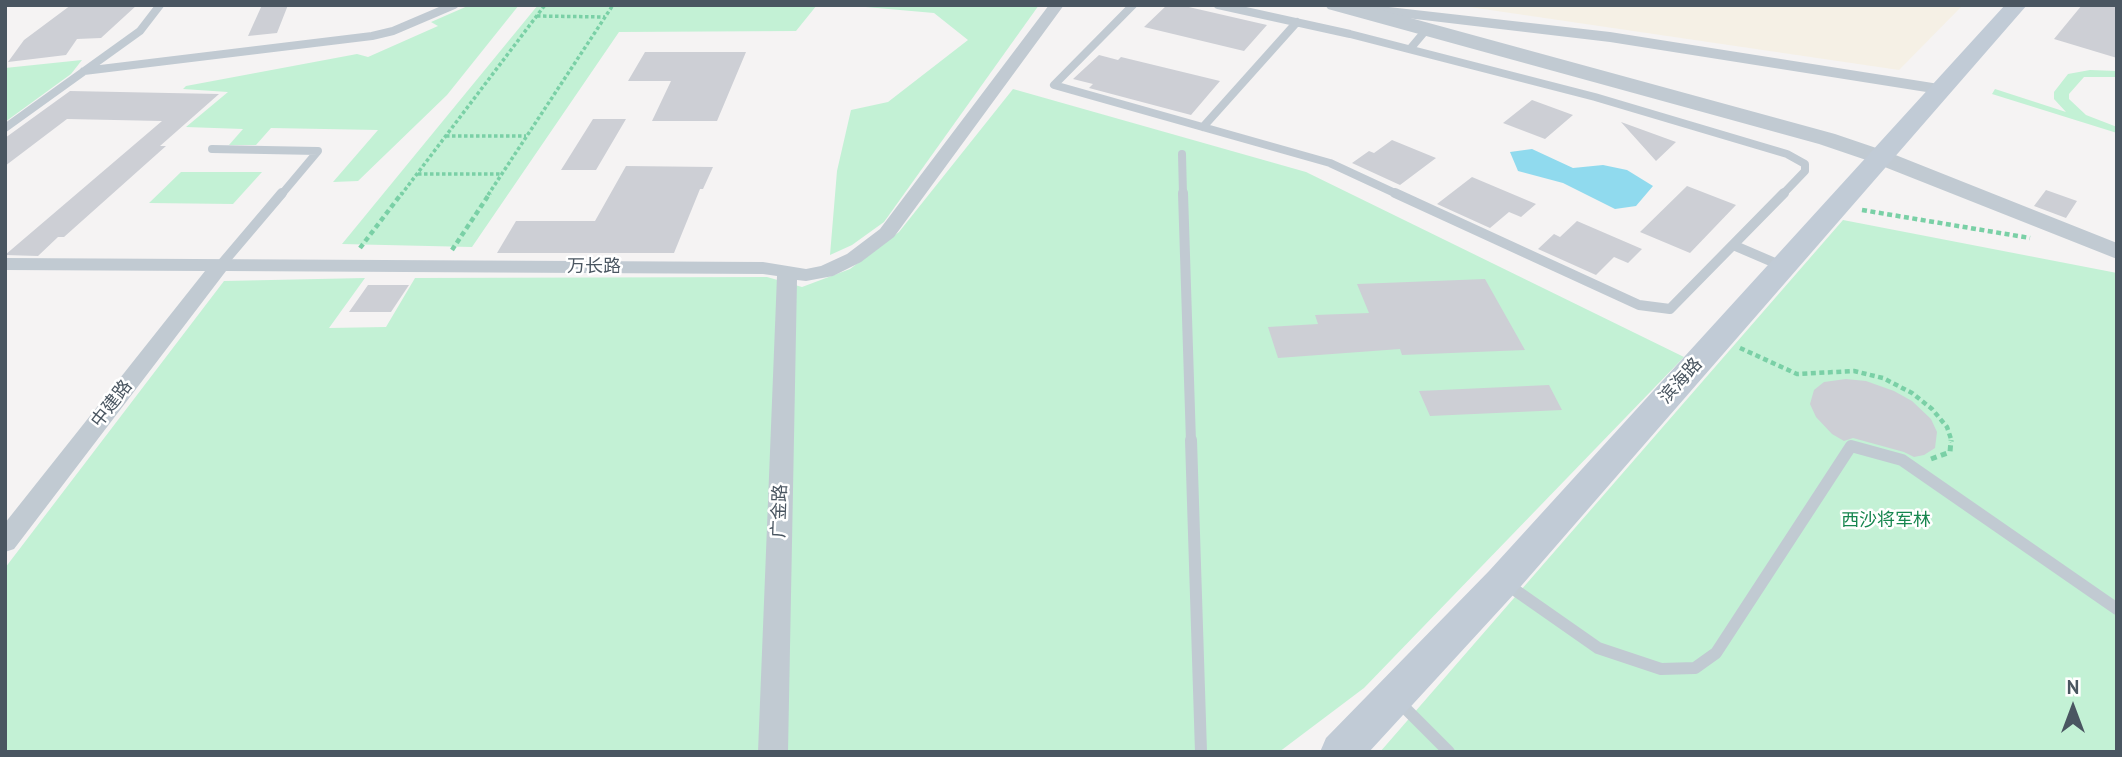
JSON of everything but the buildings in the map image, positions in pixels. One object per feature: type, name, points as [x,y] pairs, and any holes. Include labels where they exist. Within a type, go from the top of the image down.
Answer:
[{"type":"main road","name":"滨海路","points":[[1341,752],[1502,582],[1939,89],[2017,5]]},
{"type":"street","name":"万长路","points":[[5,264],[763,268],[806,275],[826,272],[854,258],[887,233],[1057,5]]},
{"type":"street","points":[[1344,6],[1610,37],[1939,89]]},
{"type":"street","points":[[1344,6],[1827,139],[1880,157],[2117,252]]},
{"type":"street","name":"中建路","points":[[6,539],[220,267]]},
{"type":"street","name":"广金路","points":[[773,752],[787,271]]},
{"type":"lane","points":[[5,128],[140,31],[160,5]]},
{"type":"lane","points":[[84,71],[372,36],[394,31],[454,5]]},
{"type":"lane","points":[[1133,5],[1054,85],[1330,163],[1639,305],[1655,309],[1670,309],[1678,303],[1804,171],[1805,164],[1787,153],[1608,101],[1410,49],[1218,5]]},
{"type":"lane","points":[[1203,127],[1297,22]]},
{"type":"lane","points":[[1410,49],[1426,30]]},
{"type":"lane","points":[[212,149],[318,151],[220,267]]},
{"type":"lane","points":[[1182,154],[1201,752]]},
{"type":"lane","points":[[1733,246],[1783,266]]},
{"type":"lane","points":[[1502,582],[1598,648],[1661,669],[1695,668],[1716,653],[1851,446],[1902,460],[2117,609]]},
{"type":"lane","points":[[1393,697],[1449,752]]},
{"type":"path","points":[[346,266],[545,5]]},
{"type":"path","points":[[442,266],[613,5]]},
{"type":"path","points":[[536,16],[605,17]]},
{"type":"path","points":[[445,136],[526,136]]},
{"type":"path","points":[[417,174],[501,174]]},
{"type":"path","points":[[1837,205],[2037,239]]},
{"type":"path","points":[[1719,338],[1797,374],[1854,371],[1883,378],[1912,393],[1932,409],[1947,427],[1952,443],[1950,452],[1935,459],[1902,460]]},
{"type":"green space","points":[[470,5],[519,5],[447,95],[358,181],[333,182],[378,130],[271,128],[256,145],[229,145],[243,129],[186,127],[228,92],[183,89],[186,86],[357,54],[368,57],[438,26],[431,22]]},
{"type":"green space","points":[[538,5],[817,5],[796,31],[619,32],[472,247],[342,244]]},
{"type":"green space","points":[[843,5],[1039,5],[884,222],[852,245],[830,255],[837,171],[851,110],[888,102],[968,40],[934,13]]},
{"type":"green space","points":[[82,60],[71,74],[5,122],[5,68]]},
{"type":"green space","points":[[2090,70],[2117,71],[2117,77],[2084,77],[2069,94],[2069,99],[2086,115],[2117,127],[2117,133],[1992,94],[1995,89],[2066,112],[2054,99],[2054,92],[2068,74]]},
{"type":"green space","points":[[1013,89],[1306,172],[1684,357],[1364,688],[1279,752],[5,752],[5,568],[224,281],[365,278],[329,328],[386,327],[415,278],[767,277],[802,287],[850,269],[899,232]]},
{"type":"green space","points":[[181,172],[262,172],[233,204],[149,203]]},
{"type":"green space","name":"西沙将军林","points":[[1843,220],[2117,273],[2117,752],[1380,752]]},
{"type":"sand","points":[[1456,5],[1963,5],[1899,70]]},
{"type":"water","points":[[1532,149],[1573,168],[1603,165],[1627,170],[1653,186],[1636,206],[1615,209],[1563,183],[1518,171],[1510,152]]}]
